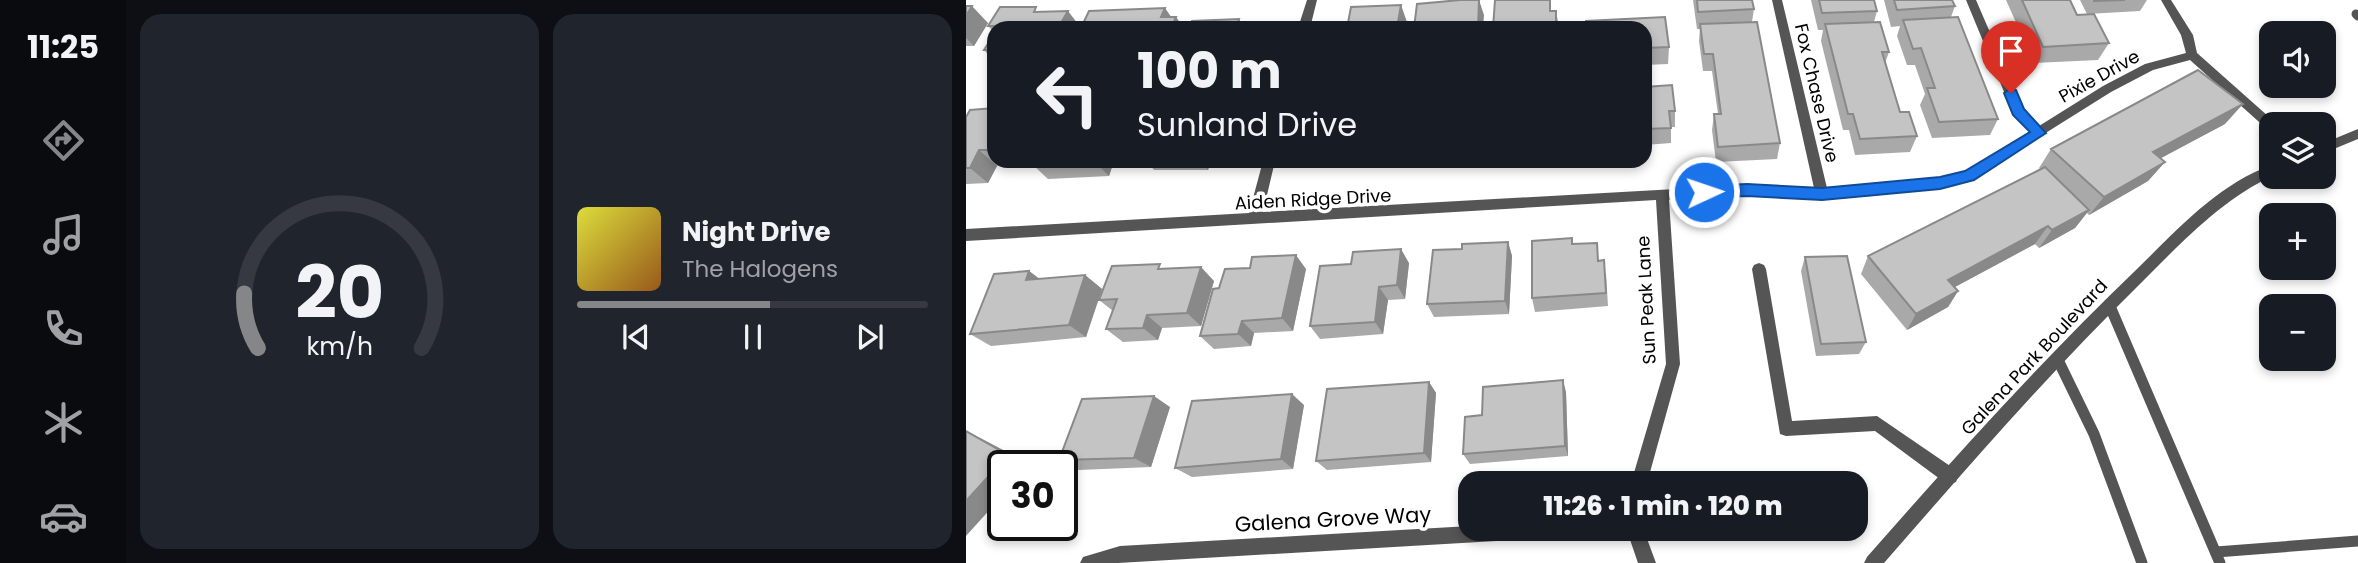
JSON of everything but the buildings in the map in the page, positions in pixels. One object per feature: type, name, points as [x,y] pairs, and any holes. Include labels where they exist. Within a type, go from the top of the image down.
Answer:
[{"type":"street","points":[[1306,21],[1312,0]]},
{"type":"street","name":"Fox Chase Drive","points":[[1777,0],[1822,194]]},
{"type":"street","points":[[1971,0],[2018,111],[2039,133]]},
{"type":"street","points":[[2166,0],[2187,35],[2192,55],[2259,115]]},
{"type":"street","name":"Pixie Drive","points":[[1662,194],[1747,190],[1822,194],[1901,189],[1969,176],[2106,89],[2149,67],[2192,55]]},
{"type":"street","points":[[2336,143],[2358,134]]},
{"type":"street","points":[[1254,220],[1267,168]]},
{"type":"street","name":"Galena Park Boulevard","points":[[1873,563],[2109,304],[2214,205],[2259,175]]},
{"type":"street","name":"Aiden Ridge Drive","points":[[966,235],[1662,194]]},
{"type":"street","name":"Sun Peak Lane","points":[[1642,471],[1673,364],[1662,194]]},
{"type":"street","points":[[1759,269],[1786,429],[1877,423],[1950,476]]},
{"type":"street","name":"Galena Grove Way","points":[[1089,563],[1119,554],[1458,535]]},
{"type":"street","points":[[1639,541],[1647,563]]},
{"type":"lane","points":[[2109,304],[2218,558],[2358,541]]},
{"type":"lane","points":[[2057,358],[2095,434],[2142,563]]},
{"type":"route","points":[[1704,192],[1747,190],[1822,194],[1872,191],[1940,183],[1969,176],[2039,133],[2018,111],[2011,93]]}]
